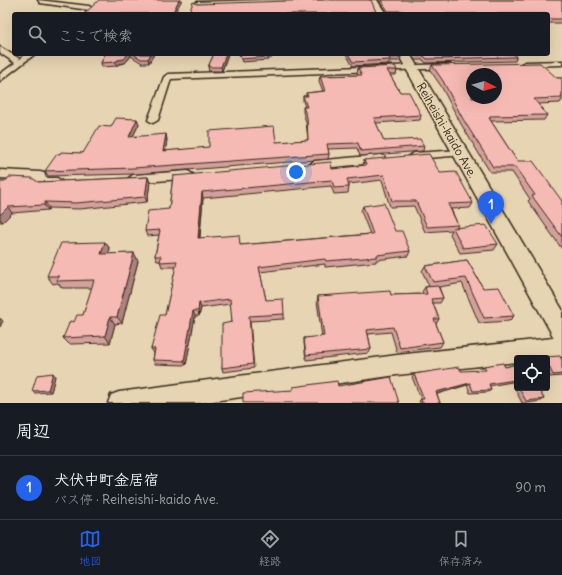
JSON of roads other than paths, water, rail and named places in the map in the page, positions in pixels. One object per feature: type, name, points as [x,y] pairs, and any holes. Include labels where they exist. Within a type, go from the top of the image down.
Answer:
[{"type":"main road","points":[[373,0],[380,12]]},
{"type":"main road","name":"Reiheishi-kaido Ave.","points":[[408,60],[562,330]]},
{"type":"street","points":[[197,4],[318,0]]},
{"type":"street","points":[[40,1],[89,8]]},
{"type":"street","points":[[84,12],[96,3]]},
{"type":"street","points":[[0,49],[20,63]]},
{"type":"street","points":[[0,78],[29,56]]},
{"type":"street","points":[[153,120],[168,77],[247,75],[408,60],[458,65]]},
{"type":"street","points":[[520,64],[562,64]]},
{"type":"street","points":[[304,166],[461,153]]},
{"type":"street","points":[[0,174],[40,176],[42,182],[71,181]]},
{"type":"street","points":[[121,179],[197,174]]},
{"type":"street","points":[[119,403],[397,366],[562,347]]},
{"type":"place","name":"犬伏中町金居宿","points":[[491,224]]}]
